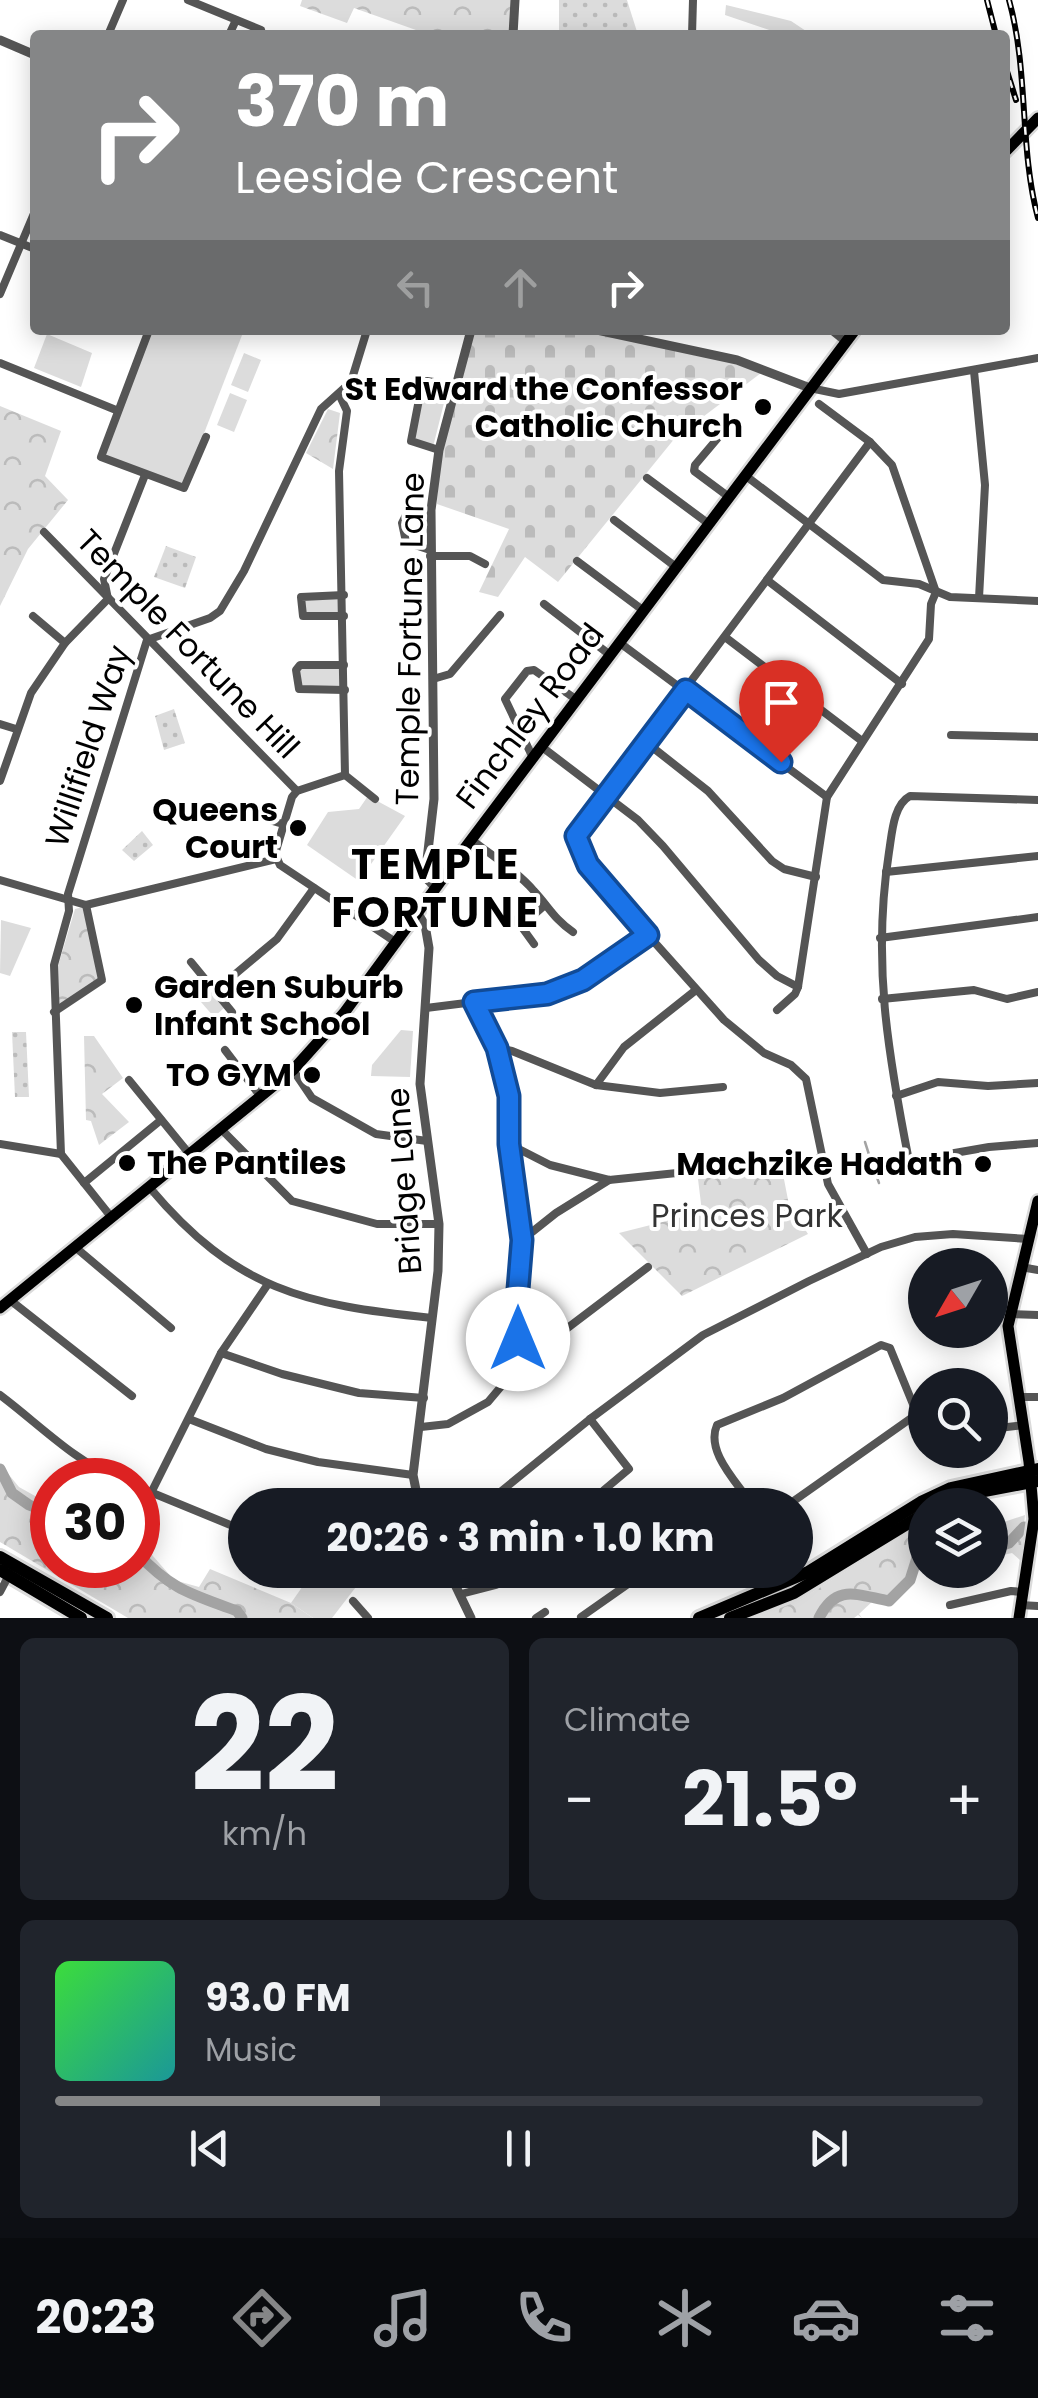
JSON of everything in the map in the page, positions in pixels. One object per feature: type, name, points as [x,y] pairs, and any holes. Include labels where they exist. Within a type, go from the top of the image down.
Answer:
[{"type":"highway","points":[[993,1488],[1035,1476]]},
{"type":"highway","points":[[699,1618],[808,1572],[921,1502],[952,1488],[1035,1476]]},
{"type":"highway","points":[[730,1618],[810,1584],[908,1523]]},
{"type":"highway","points":[[0,1557],[105,1618]]},
{"type":"highway","points":[[4,1572],[81,1618]]},
{"type":"main road","points":[[1010,147],[1038,118]]},
{"type":"main road","name":"Finchley Road","points":[[5,1304],[294,1070],[344,1013],[851,335]]},
{"type":"main road","points":[[1021,1605],[1034,1519],[1035,1476],[1008,1342],[1010,1314],[1038,1201]]},
{"type":"street","points":[[110,30],[123,0]]},
{"type":"street","points":[[188,0],[261,30]]},
{"type":"street","points":[[512,30],[515,0]]},
{"type":"street","points":[[692,30],[694,0]]},
{"type":"street","points":[[231,30],[236,20]]},
{"type":"street","points":[[0,40],[30,53]]},
{"type":"street","points":[[0,294],[30,224]]},
{"type":"street","points":[[0,235],[30,247]]},
{"type":"street","points":[[147,335],[101,456],[184,488],[206,437]]},
{"type":"street","name":"Willifield Way","points":[[61,1154],[54,965],[68,901],[147,640],[220,611],[244,571],[321,410],[351,382],[365,335]]},
{"type":"street","name":"Temple Fortune Lane","points":[[436,888],[425,877],[434,799],[431,510],[439,450],[469,335]]},
{"type":"street","points":[[620,335],[737,360],[810,388],[839,394],[1038,358]]},
{"type":"street","points":[[838,335],[846,342]]},
{"type":"street","points":[[0,363],[116,410]]},
{"type":"street","points":[[974,370],[985,485],[979,598]]},
{"type":"street","points":[[439,450],[411,441],[422,384],[426,380],[454,385]]},
{"type":"street","points":[[339,394],[347,411],[340,470],[345,776]]},
{"type":"street","points":[[777,1010],[798,987],[827,796],[929,639],[931,604],[936,592],[892,465],[870,442],[819,404]]},
{"type":"street","points":[[729,497],[694,471],[728,426],[737,432]]},
{"type":"street","points":[[867,1254],[832,1195],[801,1072],[764,1053],[724,1020],[588,865],[576,836],[870,442]]},
{"type":"street","points":[[0,781],[31,693],[64,643],[108,599],[104,578],[145,476]]},
{"type":"street","points":[[746,476],[884,580],[920,584],[950,597],[1038,601]]},
{"type":"street","points":[[647,478],[709,524]]},
{"type":"street","points":[[431,510],[408,511],[402,523],[406,542],[430,553],[470,556],[485,564]]},
{"type":"street","points":[[614,520],[676,567]]},
{"type":"street","name":"Temple Fortune Hill","points":[[44,532],[297,791]]},
{"type":"street","points":[[577,561],[644,612]]},
{"type":"street","points":[[767,580],[902,684]]},
{"type":"street","points":[[344,595],[301,597],[303,616],[344,616]]},
{"type":"street","points":[[544,604],[610,655]]},
{"type":"street","points":[[432,679],[450,674],[500,615]]},
{"type":"street","points":[[34,616],[64,643]]},
{"type":"street","points":[[725,636],[862,741]]},
{"type":"street","points":[[620,642],[827,796]]},
{"type":"street","points":[[344,665],[300,665],[296,670],[300,689],[345,690]]},
{"type":"street","points":[[534,758],[505,699],[527,672],[534,670],[578,700]]},
{"type":"street","points":[[0,724],[16,730]]},
{"type":"street","points":[[951,736],[1038,737]]},
{"type":"street","points":[[647,743],[708,792],[772,861],[784,870],[816,877]]},
{"type":"street","points":[[542,746],[638,820],[758,960],[798,987]]},
{"type":"street","points":[[345,776],[297,791],[283,824],[276,859],[398,944]]},
{"type":"street","points":[[345,776],[376,800]]},
{"type":"street","points":[[909,1161],[882,1000],[880,938],[890,841],[904,800],[910,796],[1038,800]]},
{"type":"street","points":[[221,806],[283,824]]},
{"type":"street","points":[[471,840],[535,891],[573,932]]},
{"type":"street","points":[[886,872],[1038,856]]},
{"type":"street","points":[[0,880],[86,904],[276,859]]},
{"type":"street","points":[[216,991],[278,939],[314,888]]},
{"type":"street","points":[[489,900],[521,926],[534,944]]},
{"type":"street","points":[[54,1012],[102,980],[86,904]]},
{"type":"street","points":[[521,926],[545,905]]},
{"type":"street","name":"Bridge Lane","points":[[415,1488],[413,1475],[438,1271],[439,1224],[420,1084],[429,948],[418,914]]},
{"type":"street","points":[[880,938],[1038,917]]},
{"type":"street","points":[[426,1008],[547,994],[583,980],[648,935]]},
{"type":"street","points":[[191,962],[232,1012]]},
{"type":"street","points":[[596,1085],[624,1046],[696,990]]},
{"type":"street","points":[[882,1000],[974,990],[1007,998],[1038,992]]},
{"type":"street","points":[[474,1002],[497,1048],[509,1096],[509,1144],[522,1240],[516,1314],[520,1364]]},
{"type":"street","points":[[497,1048],[596,1085],[660,1093],[723,1087]]},
{"type":"street","points":[[226,1050],[261,1097]]},
{"type":"street","points":[[294,1070],[312,1098],[376,1134],[427,1141]]},
{"type":"street","points":[[129,1080],[191,1156]]},
{"type":"street","points":[[896,1096],[938,1082],[1038,1084]]},
{"type":"street","points":[[84,1183],[161,1120]]},
{"type":"street","points":[[222,1130],[292,1201],[377,1224],[439,1224]]},
{"type":"street","points":[[874,1167],[989,1147],[1038,1143]]},
{"type":"street","points":[[0,1144],[61,1154],[112,1218]]},
{"type":"street","points":[[509,1144],[550,1165],[610,1180],[821,1158]]},
{"type":"street","points":[[522,1240],[556,1213],[610,1180]]},
{"type":"street","points":[[150,1188],[175,1218],[207,1246],[268,1284],[311,1301],[350,1310],[432,1318]]},
{"type":"street","points":[[506,1488],[590,1419],[710,1330],[867,1254],[915,1237],[953,1234],[1029,1239]]},
{"type":"street","points":[[75,1247],[171,1328]]},
{"type":"street","points":[[420,1426],[448,1424],[488,1402],[520,1364],[648,1266]]},
{"type":"street","points":[[1021,1267],[1038,1270]]},
{"type":"street","points":[[160,1474],[221,1353],[268,1284]]},
{"type":"street","points":[[5,1304],[132,1396]]},
{"type":"street","points":[[1010,1314],[1038,1315]]},
{"type":"street","points":[[741,1488],[714,1448],[712,1436],[718,1425],[782,1398],[881,1345],[890,1348],[908,1387]]},
{"type":"street","points":[[221,1353],[282,1374],[359,1392],[424,1398]]},
{"type":"street","points":[[0,1395],[79,1458]]},
{"type":"street","points":[[1018,1397],[1038,1397]]},
{"type":"street","points":[[590,1419],[629,1469],[606,1488]]},
{"type":"street","points":[[189,1420],[266,1449],[318,1462],[413,1475]]},
{"type":"street","points":[[813,1488],[908,1425]]},
{"type":"street","points":[[1008,1427],[1024,1425]]},
{"type":"street","points":[[160,1497],[228,1524]]},
{"type":"street","points":[[0,1592],[4,1572]]},
{"type":"street","points":[[458,1588],[471,1618]]},
{"type":"street","points":[[461,1594],[487,1588]]},
{"type":"street","points":[[581,1618],[623,1588]]},
{"type":"street","points":[[950,1606],[1011,1592],[1021,1605],[1038,1606]]},
{"type":"street","points":[[353,1602],[368,1618]]},
{"type":"street","points":[[536,1618],[545,1612]]},
{"type":"green space","points":[[302,0],[515,0],[512,30],[416,30],[354,8],[347,23],[300,6]]},
{"type":"green space","points":[[559,0],[627,0],[636,30],[559,30]]},
{"type":"green space","points":[[726,5],[791,21],[804,30],[769,30],[725,15]]},
{"type":"green space","points":[[47,335],[92,353],[81,387],[34,368]]},
{"type":"green space","points":[[150,335],[242,335],[184,485],[105,452]]},
{"type":"green space","points":[[470,335],[618,335],[765,370],[675,438],[558,582],[525,557],[498,597],[479,592],[509,529],[437,504],[439,450]]},
{"type":"green space","points":[[244,353],[261,360],[248,392],[231,385]]},
{"type":"green space","points":[[425,383],[448,387],[433,447],[413,440]]},
{"type":"green space","points":[[230,393],[247,400],[234,432],[217,425]]},
{"type":"green space","points":[[0,406],[61,431],[45,476],[68,500],[28,549],[0,606]]},
{"type":"green space","points":[[328,409],[340,413],[333,469],[306,453]]},
{"type":"green space","points":[[166,546],[196,557],[185,588],[154,577]]},
{"type":"green space","points":[[344,595],[344,616],[303,616],[301,597]]},
{"type":"green space","points":[[300,665],[344,665],[345,690],[297,686]]},
{"type":"green space","points":[[174,709],[185,743],[164,750],[155,716]]},
{"type":"green space","points":[[368,796],[405,816],[359,881],[307,845],[328,812],[359,809]]},
{"type":"green space","points":[[142,831],[153,845],[134,861],[122,850]]},
{"type":"green space","points":[[83,907],[101,979],[58,1007],[58,966],[75,909]]},
{"type":"green space","points":[[1,920],[31,928],[10,976],[0,973]]},
{"type":"green space","points":[[198,978],[224,1008],[214,1017],[188,987]]},
{"type":"green space","points":[[401,1030],[413,1031],[410,1077],[371,1076],[372,1065]]},
{"type":"green space","points":[[12,1032],[26,1032],[29,1097],[15,1097]]},
{"type":"green space","points":[[84,1036],[94,1036],[123,1078],[102,1094],[129,1122],[99,1145],[91,1121],[86,1120]]},
{"type":"green space","name":"Princes Park","points":[[782,1169],[789,1205],[808,1234],[682,1296],[619,1233],[702,1212],[698,1179]]},
{"type":"green space","points":[[0,1464],[19,1487],[30,1493],[30,1560],[0,1542]]},
{"type":"green space","points":[[1025,1515],[1021,1561],[1008,1554],[1008,1521]]},
{"type":"green space","points":[[908,1533],[908,1578],[903,1588],[894,1597],[875,1599],[859,1614],[862,1618],[754,1618],[801,1599]]},
{"type":"green space","points":[[160,1564],[174,1580],[199,1587],[210,1569],[228,1577],[228,1588],[255,1588],[291,1603],[313,1618],[128,1618],[77,1588],[160,1588]]},
{"type":"green space","points":[[301,1588],[355,1588],[332,1618],[313,1618],[291,1603]]},
{"type":"waterway","points":[[865,1142],[872,1164]]},
{"type":"waterway","points":[[875,1172],[879,1183]]},
{"type":"waterway","points":[[0,1469],[12,1493],[30,1505]]},
{"type":"waterway","points":[[1008,1543],[1024,1527]]},
{"type":"waterway","points":[[160,1574],[195,1595],[237,1611],[242,1618]]},
{"type":"waterway","points":[[819,1618],[840,1596],[889,1601],[908,1582]]},
{"type":"railway","points":[[987,0],[995,30]]},
{"type":"railway","points":[[1009,0],[1038,218]]},
{"type":"railway","points":[[1010,81],[1016,100]]},
{"type":"place","name":"St Edward the Confessor Catholic Church","points":[[763,407]]},
{"type":"place","name":"Queens Court","points":[[298,828]]},
{"type":"place","name":"Garden Suburb Infant School","points":[[134,1005]]},
{"type":"place","name":"TO GYM","points":[[312,1075]]},
{"type":"place","name":"The Pantiles","points":[[127,1163]]},
{"type":"place","name":"Machzike Hadath","points":[[983,1164]]},
{"type":"district","name":"TEMPLE FORTUNE","points":[[436,888]]},
{"type":"route","points":[[518,1339],[516,1314],[522,1240],[509,1144],[509,1096],[497,1048],[474,1002],[547,994],[583,980],[648,935],[588,865],[576,844],[576,836],[686,690],[781,762]]}]
